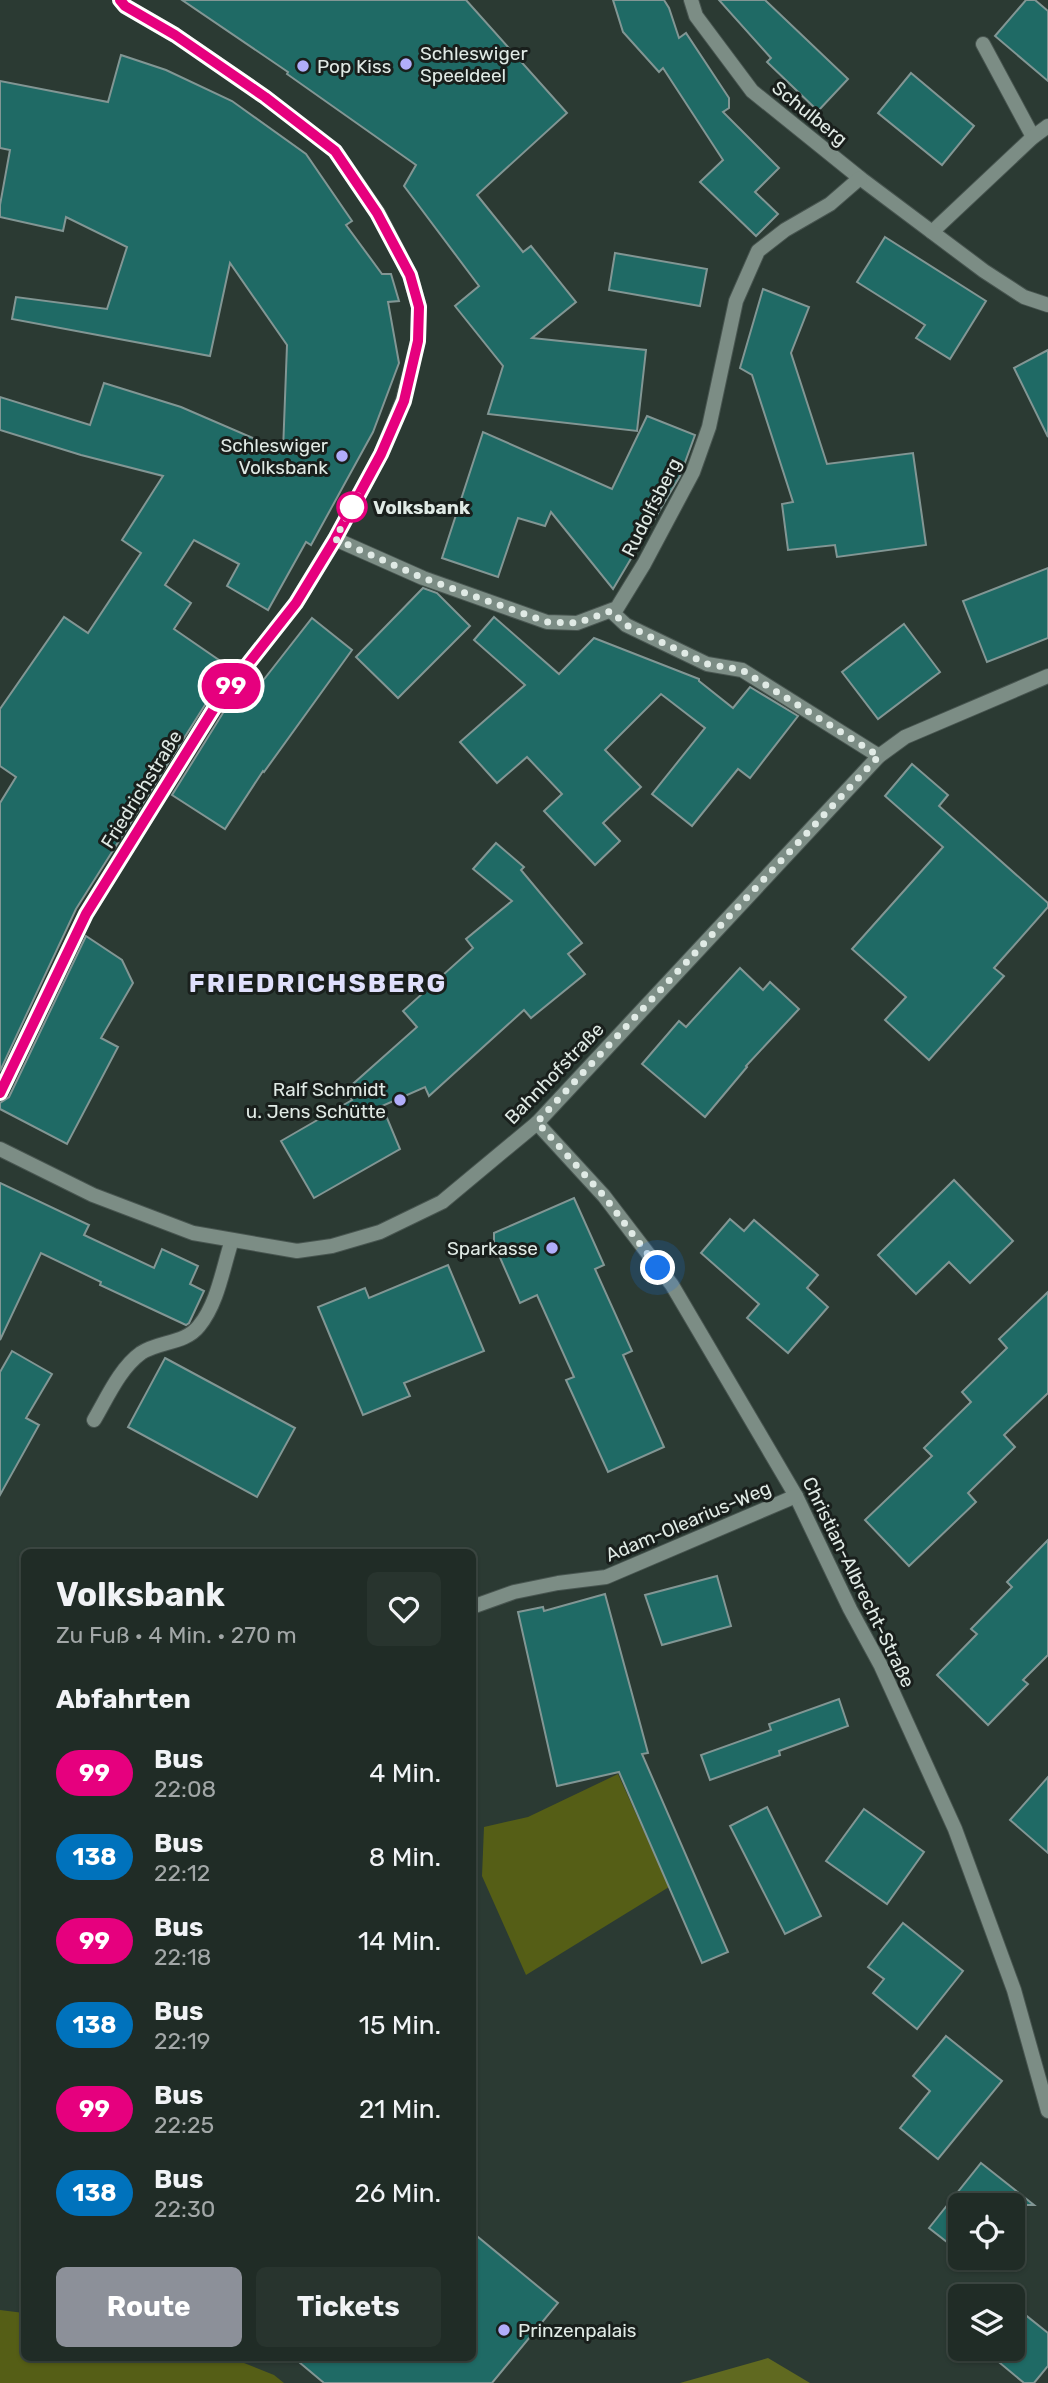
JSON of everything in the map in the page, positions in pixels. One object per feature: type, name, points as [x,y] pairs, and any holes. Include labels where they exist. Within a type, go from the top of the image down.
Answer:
[{"type":"street","name":"Friedrichstraße","points":[[0,1093],[86,914],[218,702],[296,603],[335,539],[381,454],[404,401],[418,341],[419,307],[410,275],[377,213],[335,151],[265,97],[175,35],[125,6],[120,0]]},
{"type":"street","name":"Schulberg","points":[[691,0],[696,16],[752,91],[860,178],[984,271],[1024,297],[1048,305]]},
{"type":"street","points":[[983,44],[1033,137]]},
{"type":"street","points":[[932,232],[1048,126]]},
{"type":"street","name":"Rudolfsberg","points":[[611,611],[617,608],[645,564],[693,472],[709,427],[736,300],[758,251],[785,230],[830,204],[860,178]]},
{"type":"street","points":[[335,539],[423,578],[547,622],[577,623],[611,611],[626,625],[707,664],[742,670],[879,756]]},
{"type":"street","name":"Bahnhofstraße","points":[[0,1149],[93,1195],[193,1233],[297,1251],[332,1246],[380,1232],[442,1202],[537,1122],[879,756],[905,737],[1048,676]]},
{"type":"street","name":"Christian-Albrecht-Straße","points":[[537,1122],[604,1196],[672,1285],[796,1496],[850,1609],[881,1666],[955,1829],[1014,1990],[1048,2111]]},
{"type":"street","points":[[94,1420],[124,1371],[141,1353],[187,1337],[199,1326],[211,1306],[232,1240]]},
{"type":"street","name":"Adam-Olearius-Weg","points":[[476,1606],[514,1592],[606,1577],[796,1496]]},
{"type":"green space","points":[[618,1774],[669,1887],[526,1975],[482,1876],[484,1827],[528,1817]]},
{"type":"green space","points":[[0,2310],[21,2313],[21,2361],[239,2361],[274,2375],[284,2383],[0,2383]]},
{"type":"green space","points":[[768,2358],[810,2383],[680,2383]]},
{"type":"building","points":[[182,0],[466,0],[567,113],[477,195],[523,252],[531,246],[576,302],[532,338],[646,350],[637,431],[488,414],[503,366],[455,306],[479,286],[404,186],[416,165],[287,74],[288,72]]},
{"type":"building","points":[[613,0],[664,0],[679,38],[686,33],[729,98],[729,108],[723,112],[779,168],[755,192],[778,214],[756,236],[700,182],[723,160],[663,68],[659,72],[623,32]]},
{"type":"building","points":[[719,0],[765,0],[848,79],[818,111],[767,62],[771,58]]},
{"type":"building","points":[[1026,0],[1035,0],[1048,11],[1048,81],[995,36]]},
{"type":"building","points":[[121,55],[166,70],[232,101],[306,154],[352,221],[346,225],[382,274],[391,274],[399,301],[388,302],[399,363],[373,432],[311,545],[306,542],[268,610],[227,586],[239,564],[194,540],[165,585],[191,603],[174,629],[232,669],[210,697],[76,909],[0,1071],[0,803],[16,777],[0,766],[0,709],[64,617],[88,633],[141,553],[122,540],[163,476],[0,430],[0,397],[90,425],[104,383],[181,407],[283,451],[287,345],[230,263],[210,356],[12,319],[16,297],[107,309],[127,247],[66,217],[63,231],[0,217],[10,150],[0,148],[0,81],[108,102]]},
{"type":"building","points":[[911,73],[974,126],[942,165],[878,113]]},
{"type":"building","points":[[885,237],[986,301],[950,359],[916,338],[925,325],[857,282]]},
{"type":"building","points":[[615,253],[707,269],[700,306],[609,290]]},
{"type":"building","points":[[763,289],[809,307],[791,353],[827,464],[913,453],[926,545],[837,557],[835,545],[788,550],[782,504],[793,502],[752,375],[740,368]]},
{"type":"building","points":[[1048,350],[1048,437],[1014,368]]},
{"type":"building","points":[[647,416],[695,435],[680,476],[613,589],[551,512],[545,526],[518,518],[498,577],[442,558],[483,432],[612,489]]},
{"type":"building","points":[[1048,568],[1048,638],[987,662],[963,601]]},
{"type":"building","points":[[423,588],[437,593],[470,626],[398,698],[356,657]]},
{"type":"building","points":[[494,617],[559,674],[594,638],[699,679],[733,708],[750,687],[798,716],[750,778],[738,769],[692,826],[652,794],[705,728],[661,694],[605,750],[641,787],[603,823],[620,841],[595,865],[544,811],[562,794],[527,757],[497,783],[460,742],[525,685],[474,640]]},
{"type":"building","points":[[312,618],[352,650],[263,771],[225,829],[172,795],[226,708],[248,680],[258,687]]},
{"type":"building","points":[[904,624],[940,672],[878,719],[842,672]]},
{"type":"building","points":[[912,764],[948,795],[939,806],[1048,903],[1048,907],[994,968],[1004,976],[929,1060],[885,1020],[906,997],[852,949],[943,847],[885,796]]},
{"type":"building","points":[[496,843],[524,867],[521,870],[582,943],[568,954],[585,974],[531,1018],[524,1010],[429,1096],[425,1087],[382,1106],[400,1149],[314,1198],[281,1141],[352,1100],[345,1091],[417,1027],[403,1011],[473,948],[466,939],[512,901],[473,869]]},
{"type":"building","points":[[86,936],[122,960],[133,983],[101,1038],[118,1047],[67,1144],[0,1109],[0,1103],[9,1097]]},
{"type":"building","points":[[740,968],[763,990],[770,982],[799,1009],[746,1066],[705,1117],[642,1064],[679,1021],[686,1027]]},
{"type":"building","points":[[954,1180],[1013,1241],[970,1283],[949,1262],[916,1294],[878,1255]]},
{"type":"building","points":[[0,1183],[89,1225],[84,1235],[154,1268],[162,1249],[198,1266],[190,1284],[204,1291],[189,1323],[186,1325],[100,1285],[101,1282],[41,1253],[0,1340]]},
{"type":"building","points":[[574,1198],[604,1265],[595,1269],[632,1351],[623,1355],[664,1447],[608,1472],[566,1380],[574,1377],[537,1295],[520,1303],[494,1244],[494,1233]]},
{"type":"building","points":[[730,1219],[744,1231],[754,1220],[818,1275],[807,1288],[828,1307],[788,1353],[747,1318],[759,1304],[701,1253]]},
{"type":"building","points":[[448,1265],[484,1351],[404,1383],[410,1396],[363,1415],[318,1307],[365,1288],[369,1298]]},
{"type":"building","points":[[1048,1292],[1048,1393],[1004,1435],[1015,1447],[968,1493],[976,1502],[909,1566],[865,1520],[932,1456],[924,1448],[971,1402],[962,1392],[1007,1348],[999,1339]]},
{"type":"building","points":[[12,1351],[52,1374],[26,1418],[39,1425],[0,1495],[0,1372]]},
{"type":"building","points":[[165,1358],[295,1428],[257,1497],[128,1427]]},
{"type":"building","points":[[1048,1540],[1048,1655],[1023,1680],[1028,1684],[988,1725],[937,1675],[977,1634],[971,1629],[1012,1587],[1007,1582]]},
{"type":"building","points":[[717,1576],[731,1626],[662,1645],[645,1595]]},
{"type":"building","points":[[605,1594],[648,1753],[642,1754],[728,1952],[702,1963],[619,1772],[557,1786],[518,1612],[543,1607],[544,1611]]},
{"type":"building","points":[[839,1699],[848,1726],[779,1751],[780,1755],[710,1780],[701,1755],[771,1730],[769,1724]]},
{"type":"building","points":[[1048,1777],[1048,1853],[1010,1820]]},
{"type":"building","points":[[767,1807],[821,1916],[785,1934],[730,1826]]},
{"type":"building","points":[[864,1809],[924,1852],[887,1904],[826,1861]]},
{"type":"building","points":[[903,1923],[963,1971],[917,2029],[873,1993],[884,1979],[868,1967]]},
{"type":"building","points":[[946,2036],[1002,2081],[938,2159],[900,2128],[930,2091],[913,2076]]},
{"type":"building","points":[[981,2163],[1019,2193],[957,2193]]},
{"type":"building","points":[[1025,2198],[1034,2205],[1025,2205]]},
{"type":"building","points":[[948,2204],[948,2243],[929,2228]]},
{"type":"building","name":"Prinzenpalais","points":[[476,2235],[558,2303],[492,2383],[324,2383],[298,2361],[476,2361]]},
{"type":"building","points":[[1025,2315],[1048,2333],[1048,2366],[1034,2383],[1024,2383],[998,2361],[1025,2361]]},
{"type":"bus line","name":"99","points":[[0,1093],[86,914],[218,702],[296,603],[335,539],[381,454],[404,401],[418,341],[419,307],[410,275],[377,213],[335,151],[265,97],[175,35],[125,6],[120,0]]},
{"type":"place","name":"Schleswiger Speeldeel","points":[[406,64]]},
{"type":"place","name":"Pop Kiss","points":[[303,66]]},
{"type":"place","name":"Schleswiger Volksbank","points":[[342,456]]},
{"type":"place","name":"Volksbank","points":[[352,507]]},
{"type":"place","name":"Ralf Schmidt u. Jens Schütte","points":[[400,1100]]},
{"type":"place","name":"Sparkasse","points":[[552,1248]]},
{"type":"place","name":"Prinzenpalais","points":[[504,2330]]},
{"type":"district","name":"FRIEDRICHSBERG","points":[[318,983]]},
{"type":"route","points":[[352,507],[358,496],[335,539],[423,578],[547,622],[577,623],[611,611],[626,625],[707,664],[742,670],[879,756],[537,1122],[604,1196],[658,1268]]}]
